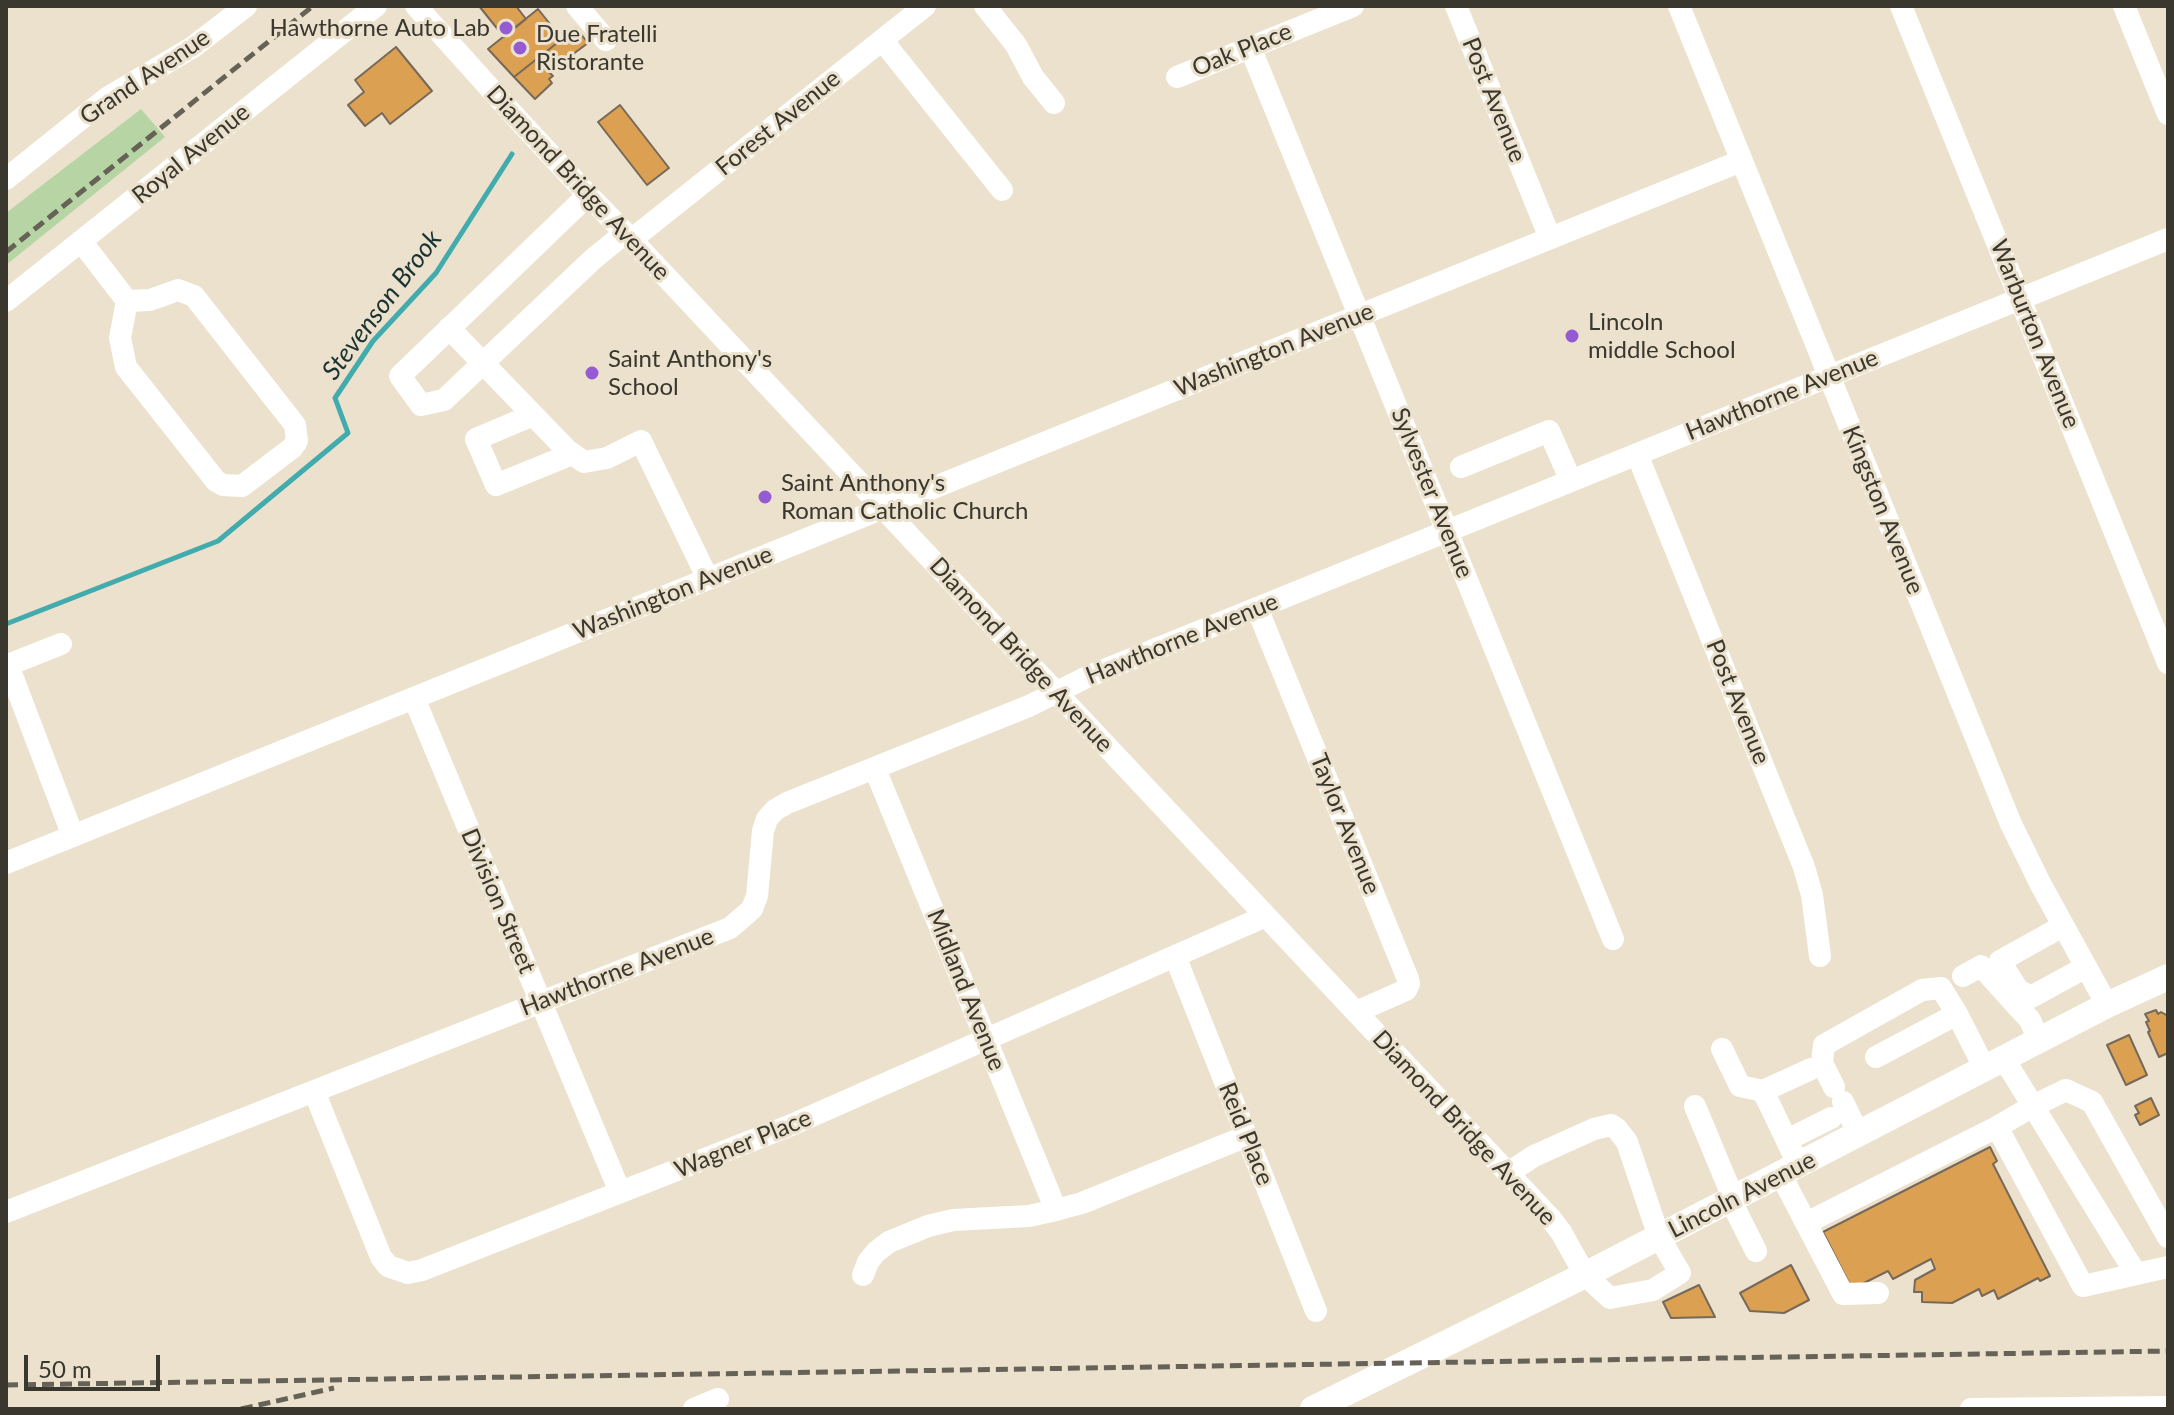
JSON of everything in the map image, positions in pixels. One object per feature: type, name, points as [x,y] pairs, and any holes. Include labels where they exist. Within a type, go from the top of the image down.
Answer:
[{"type":"main road","name":"Lincoln Avenue","points":[[1313,1409],[1585,1275],[2107,1005],[2168,977]]},
{"type":"street","name":"Grand Avenue","points":[[6,179],[107,98],[193,47],[246,6]]},
{"type":"street","name":"Royal Avenue","points":[[6,301],[376,6]]},
{"type":"street","name":"Diamond Bridge Avenue","points":[[416,6],[588,195],[1508,1173],[1561,1232],[1585,1275]]},
{"type":"street","points":[[577,6],[606,40]]},
{"type":"street","name":"Forest Avenue","points":[[449,328],[400,376],[421,405],[444,400],[592,260],[628,237],[925,6]]},
{"type":"street","points":[[985,6],[1016,45],[1033,77],[1054,103]]},
{"type":"street","name":"Oak Place","points":[[1177,77],[1353,6]]},
{"type":"street","name":"Post Avenue","points":[[1456,6],[1550,238]]},
{"type":"street","name":"Kingston Avenue","points":[[1679,6],[2011,824],[2107,1005]]},
{"type":"street","name":"Warburton Avenue","points":[[1901,6],[2168,663]]},
{"type":"street","points":[[2124,6],[2168,114]]},
{"type":"street","points":[[882,40],[1002,190]]},
{"type":"street","name":"Sylvester Avenue","points":[[1250,47],[1613,939]]},
{"type":"street","name":"Washington Avenue","points":[[6,863],[1741,161]]},
{"type":"street","points":[[588,195],[449,328],[572,454],[584,462],[607,458],[641,441],[708,579]]},
{"type":"street","name":"Hawthorne Avenue","points":[[6,1212],[730,928],[752,909],[757,896],[763,831],[767,819],[775,810],[1056,693],[1087,677],[2168,239]]},
{"type":"street","points":[[81,241],[127,301],[120,338],[126,367],[216,481],[223,485],[242,486],[292,448],[297,441],[295,425],[194,296],[178,290],[150,300],[127,301]]},
{"type":"street","points":[[533,415],[476,439],[496,485],[572,454]]},
{"type":"street","points":[[1461,467],[1549,431],[1571,481]]},
{"type":"street","name":"Post Avenue","points":[[1637,454],[1804,867],[1815,910],[1820,956]]},
{"type":"street","name":"Taylor Avenue","points":[[1257,608],[1409,984],[1406,990],[1356,1012]]},
{"type":"street","points":[[61,644],[8,665],[73,836]]},
{"type":"street","name":"Division Street","points":[[414,698],[620,1192]]},
{"type":"street","name":"Midland Avenue","points":[[875,769],[1056,1210]]},
{"type":"street","name":"Wagner Place","points":[[314,1091],[381,1257],[388,1266],[408,1273],[789,1126],[1266,916]]},
{"type":"street","points":[[2063,926],[2000,961],[2018,990],[2031,997],[2086,967]]},
{"type":"street","name":"Reid Place","points":[[1175,956],[1316,1311]]},
{"type":"street","points":[[1963,976],[1981,966],[2030,1020],[2039,1041]]},
{"type":"street","points":[[1859,1135],[1836,1102],[1822,1063],[1824,1045],[1922,990],[1941,988],[1994,1064],[2033,1106],[2136,1274]]},
{"type":"street","points":[[1876,1057],[1957,1014]]},
{"type":"street","points":[[1722,1049],[1740,1086],[1763,1091],[1811,1069]]},
{"type":"street","points":[[1806,1223],[2066,1090],[2092,1102],[2168,1237]]},
{"type":"street","points":[[1763,1091],[1787,1140],[1790,1171],[1806,1223],[1843,1294],[1878,1293]]},
{"type":"street","points":[[1787,1140],[1836,1102]]},
{"type":"street","points":[[1695,1106],[1756,1251]]},
{"type":"street","points":[[1508,1173],[1534,1156],[1594,1129],[1611,1125],[1623,1134],[1659,1237],[1680,1273],[1653,1290],[1610,1298],[1585,1275]]},
{"type":"street","points":[[1997,1127],[2083,1286],[2168,1267]]},
{"type":"street","points":[[863,1275],[868,1262],[889,1242],[928,1226],[953,1220],[1029,1216],[1082,1203],[1247,1136]]},
{"type":"street","points":[[694,1409],[718,1399]]},
{"type":"street","points":[[1971,1409],[2168,1407]]},
{"type":"green space","points":[[141,109],[165,137],[6,265],[6,213]]},
{"type":"building","name":"Hawthorne Auto Lab","points":[[479,6],[516,6],[526,19],[504,37]]},
{"type":"building","points":[[538,9],[562,39],[514,77],[488,49]]},
{"type":"building","points":[[576,28],[588,43],[549,72],[553,76],[549,79],[552,83],[535,99],[514,77]]},
{"type":"building","points":[[396,47],[432,91],[390,124],[382,113],[365,126],[348,105],[364,92],[355,80]]},
{"type":"building","points":[[620,105],[669,168],[647,185],[598,122]]},
{"type":"building","points":[[2156,1010],[2158,1014],[2161,1012],[2168,1016],[2168,1053],[2159,1057],[2148,1032],[2146,1022],[2149,1021],[2145,1014]]},
{"type":"building","points":[[2129,1035],[2147,1075],[2126,1085],[2107,1045]]},
{"type":"building","points":[[2151,1098],[2159,1115],[2140,1125],[2135,1106]]},
{"type":"building","points":[[1990,1147],[1997,1161],[1993,1164],[2050,1276],[2040,1281],[2038,1278],[1998,1299],[1994,1290],[1982,1296],[1979,1289],[1952,1303],[1922,1302],[1922,1292],[1914,1292],[1915,1280],[1935,1269],[1931,1259],[1893,1279],[1888,1271],[1852,1289],[1823,1232]]},
{"type":"building","points":[[1791,1265],[1809,1300],[1784,1313],[1750,1311],[1740,1293]]},
{"type":"building","points":[[1699,1285],[1715,1317],[1671,1318],[1663,1302]]},
{"type":"waterway","name":"Stevenson Brook","points":[[6,624],[218,541],[348,433],[335,398],[373,341],[436,273],[512,154]]},
{"type":"railway","points":[[6,252],[313,6]]},
{"type":"railway","points":[[6,1385],[2168,1351]]},
{"type":"railway","points":[[241,1409],[334,1388]]},
{"type":"place","name":"Hawthorne Auto Lab","points":[[506,28]]},
{"type":"place","name":"Due Fratelli Ristorante","points":[[520,48]]},
{"type":"place","name":"Lincoln middle School","points":[[1572,336]]},
{"type":"place","name":"Saint Anthony's School","points":[[592,373]]},
{"type":"place","name":"Saint Anthony's Roman Catholic Church","points":[[765,497]]}]
